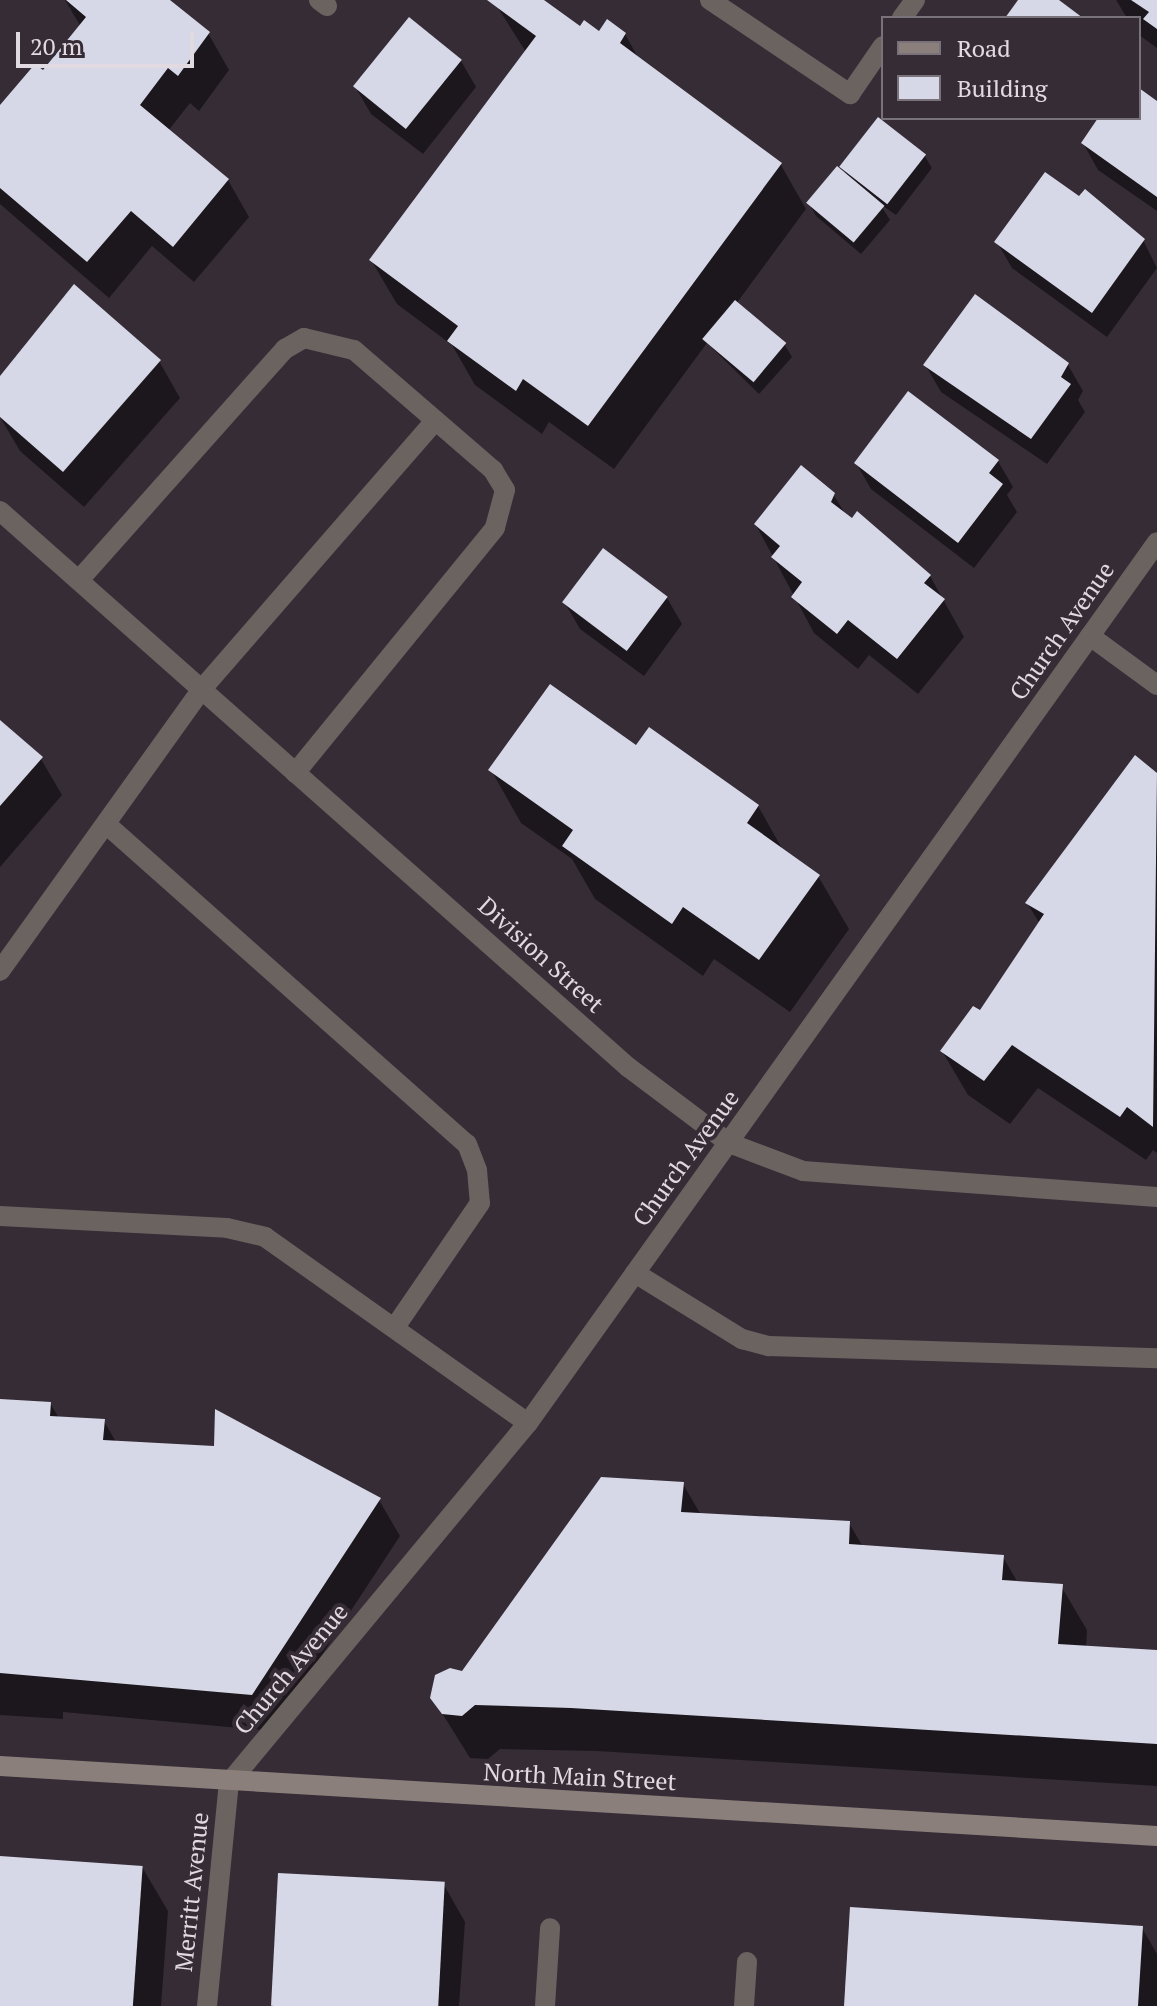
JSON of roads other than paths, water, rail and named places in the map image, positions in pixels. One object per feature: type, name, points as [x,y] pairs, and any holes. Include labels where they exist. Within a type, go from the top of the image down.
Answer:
[{"type":"main road","name":"North Main Street","points":[[0,1766],[229,1783],[1157,1836]]},
{"type":"street","points":[[710,0],[850,94],[881,49]]},
{"type":"street","points":[[79,580],[285,349],[304,338],[354,350],[493,470],[505,490],[503,509],[495,528],[295,773]]},
{"type":"street","points":[[0,971],[201,690],[435,421]]},
{"type":"street","name":"Division Street","points":[[0,511],[628,1067],[729,1143],[803,1171],[1157,1197]]},
{"type":"street","name":"Church Avenue","points":[[229,1783],[528,1423],[1157,542]]},
{"type":"street","points":[[1090,636],[1157,685]]},
{"type":"street","points":[[106,824],[467,1144],[477,1170],[480,1203],[466,1230],[395,1327]]},
{"type":"street","points":[[0,1216],[227,1228],[265,1237],[528,1423]]},
{"type":"street","points":[[635,1273],[742,1339],[769,1346],[1157,1358]]},
{"type":"street","name":"Merritt Avenue","points":[[207,2006],[229,1783]]},
{"type":"street","points":[[545,2006],[550,1928]]},
{"type":"street","points":[[744,2006],[747,1962]]}]
